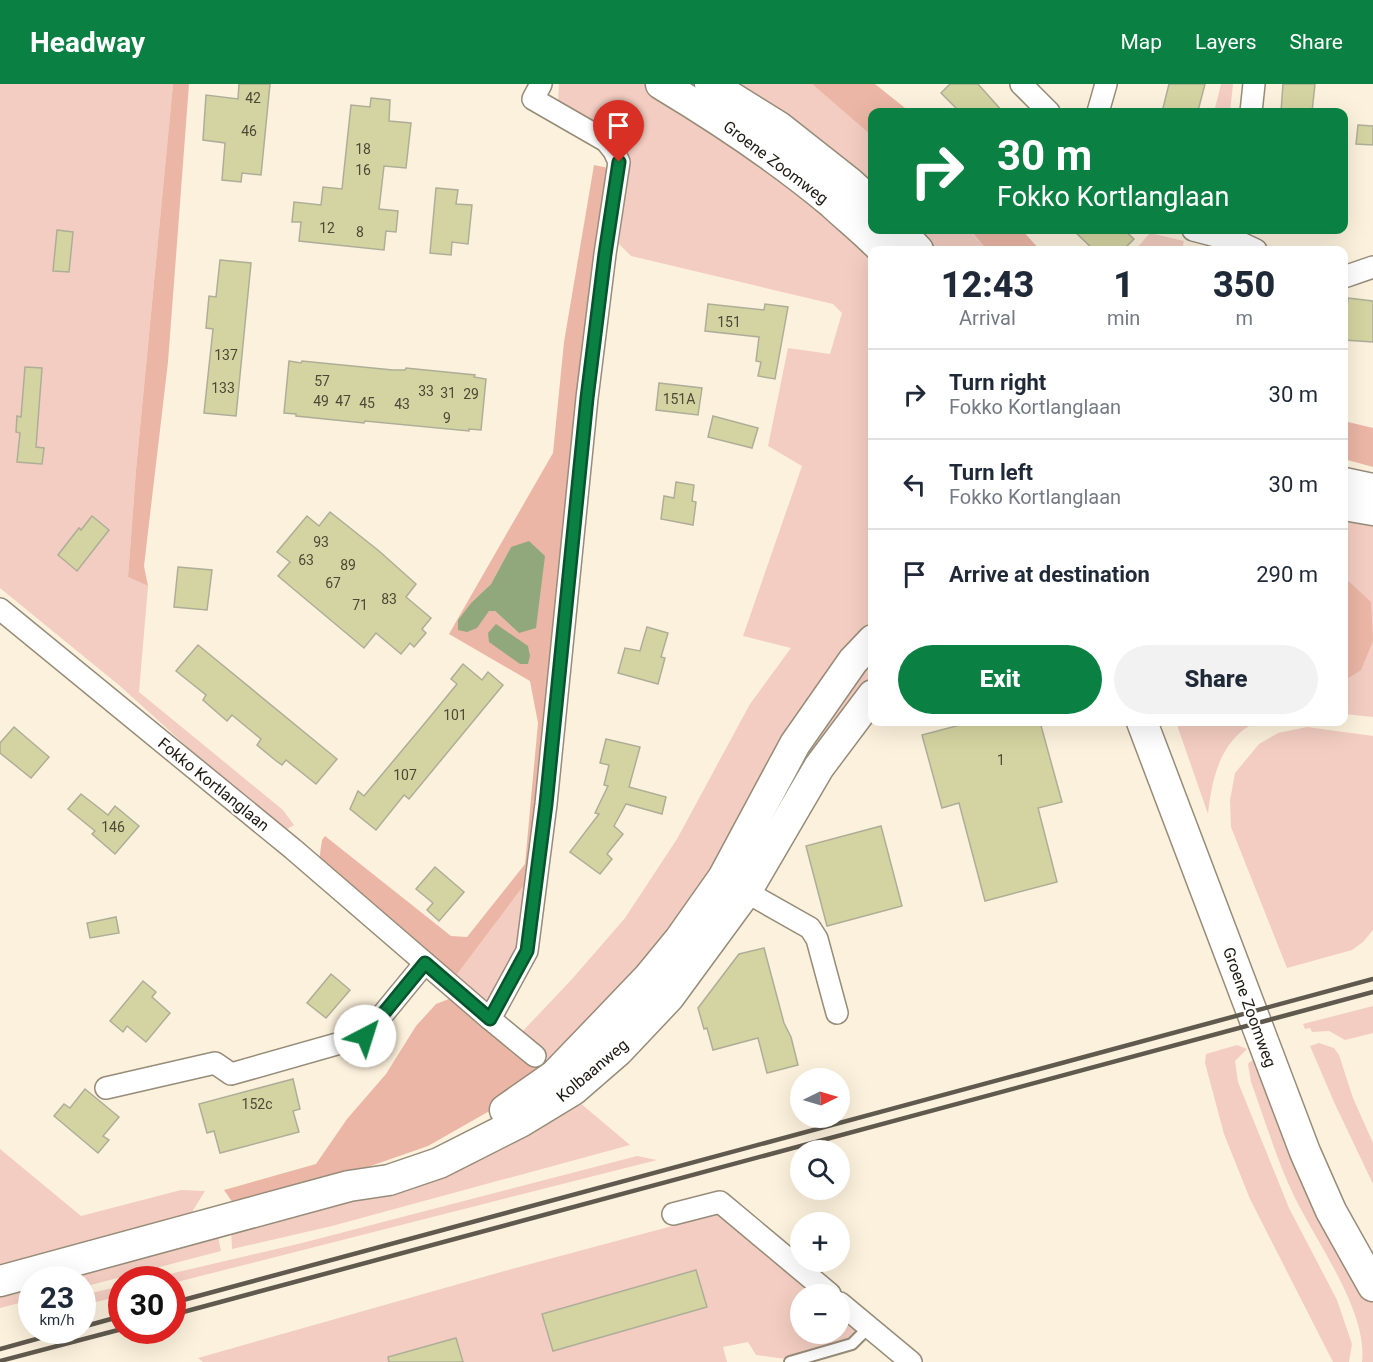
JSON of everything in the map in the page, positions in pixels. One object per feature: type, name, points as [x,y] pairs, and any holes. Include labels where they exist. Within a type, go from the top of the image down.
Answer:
[{"type":"main road","name":"Groene Zoomweg","points":[[661,84],[728,124],[796,172],[879,246]]},
{"type":"main road","name":"Groene Zoomweg","points":[[710,84],[779,127],[868,199]]},
{"type":"main road","points":[[903,234],[914,246]]},
{"type":"main road","points":[[1348,484],[1373,489]]},
{"type":"main road","points":[[1348,506],[1373,510]]},
{"type":"main road","name":"Kolbaanweg","points":[[735,885],[795,744],[853,661],[868,645]]},
{"type":"main road","name":"Kolbaanweg","points":[[0,1281],[349,1186],[389,1180],[439,1163],[522,1122],[573,1090],[618,1051],[669,997],[735,885],[868,702]]},
{"type":"main road","name":"Groene Zoomweg","points":[[1144,726],[1305,1152],[1331,1210],[1373,1286]]},
{"type":"main road","name":"Groene Zoomweg","points":[[1163,726],[1290,1076],[1343,1203],[1373,1260]]},
{"type":"street","points":[[490,1019],[527,951],[544,815],[587,398],[619,162],[606,141],[533,99],[541,84]]},
{"type":"street","points":[[1021,84],[1045,108]]},
{"type":"street","points":[[1099,108],[1106,84]]},
{"type":"street","points":[[1251,108],[1254,84]]},
{"type":"street","points":[[1208,234],[1243,243]]},
{"type":"street","points":[[1348,276],[1373,267]]},
{"type":"street","name":"Fokko Kortlanglaan","points":[[0,609],[293,849],[535,1056]]},
{"type":"street","points":[[735,885],[810,928],[817,939],[837,1013]]},
{"type":"street","points":[[106,1088],[215,1063],[231,1074],[365,1036],[425,963]]},
{"type":"street","points":[[673,1214],[720,1202],[818,1284]]},
{"type":"street","points":[[850,1311],[910,1362]]},
{"type":"lane","points":[[790,1362],[852,1344],[869,1327]]},
{"type":"shaded area","points":[[0,84],[173,84],[128,577],[148,586],[139,692],[283,810],[294,825],[287,829],[277,828],[120,686],[0,588]]},
{"type":"shaded area","points":[[173,84],[189,84],[168,362],[144,566],[148,586],[128,577]]},
{"type":"shaded area","points":[[559,84],[644,84],[720,128],[868,250],[868,642],[709,886],[554,1064],[520,1034],[625,918],[677,839],[750,704],[791,648],[743,636],[802,466],[768,446],[788,348],[830,354],[842,313],[833,304],[631,256],[619,244],[629,159],[625,145],[616,134],[558,102]]},
{"type":"shaded area","points":[[726,84],[812,84],[868,133],[868,191]]},
{"type":"shaded area","points":[[812,84],[875,84],[905,108],[868,108],[868,133]]},
{"type":"shaded area","points":[[1221,84],[1233,84],[1230,108],[1215,108]]},
{"type":"shaded area","points":[[594,165],[613,169],[531,876],[455,977],[319,861],[322,840],[325,836],[451,936],[467,937],[525,864],[538,723],[530,681],[449,634],[553,453],[564,342]],"holes":[[[511,547],[519,633],[495,611],[488,611],[472,602],[491,584]]]},
{"type":"shaded area","points":[[912,234],[973,234],[983,246],[925,246]]},
{"type":"shaded area","points":[[973,234],[1026,234],[1036,246],[984,246]]},
{"type":"shaded area","points":[[1149,234],[1184,241],[1183,246],[1139,246]]},
{"type":"shaded area","points":[[1348,422],[1373,428],[1373,467],[1348,460]]},
{"type":"shaded area","points":[[1348,511],[1373,517],[1373,717],[1348,714]]},
{"type":"shaded area","points":[[529,541],[545,556],[536,628],[519,633],[495,611],[489,611],[477,628],[467,632],[458,630],[458,620],[472,602],[491,584],[511,547]]},
{"type":"shaded area","points":[[1348,581],[1371,602],[1373,641],[1361,670],[1348,678]]},
{"type":"shaded area","points":[[496,624],[528,646],[530,656],[528,664],[520,664],[489,642],[488,633]]},
{"type":"shaded area","points":[[868,660],[868,681],[822,741],[749,863],[815,739]]},
{"type":"shaded area","points":[[1177,726],[1250,726],[1234,739],[1220,761],[1212,787],[1208,814]]},
{"type":"shaded area","points":[[1307,727],[1373,736],[1373,930],[1352,950],[1287,968],[1231,827],[1230,800],[1235,773],[1259,744],[1278,733]]},
{"type":"shaded area","points":[[531,876],[520,948],[489,1004],[455,977]]},
{"type":"shaded area","points":[[454,997],[544,1072],[500,1105],[428,1146],[342,1176],[235,1206],[224,1190],[316,1164],[347,1119],[386,1074],[416,1026],[436,1004]]},
{"type":"shaded area","points":[[1373,1006],[1373,1033],[1345,1040],[1329,1031],[1312,1032],[1310,1028],[1305,1029],[1303,1024]]},
{"type":"shaded area","points":[[1319,1043],[1334,1048],[1339,1055],[1353,1098],[1373,1143],[1373,1184],[1310,1046]]},
{"type":"shaded area","points":[[1237,1045],[1247,1049],[1235,1061],[1238,1082],[1289,1208],[1337,1300],[1352,1344],[1349,1362],[1333,1362],[1250,1199],[1224,1134],[1205,1063],[1206,1054]]},
{"type":"shaded area","points":[[1257,1060],[1313,1194],[1373,1303],[1373,1362],[1362,1362],[1362,1342],[1349,1300],[1295,1198],[1277,1155],[1251,1082],[1248,1064]]},
{"type":"shaded area","points":[[573,1097],[630,1145],[332,1226],[232,1249],[231,1229]]},
{"type":"shaded area","points":[[0,1149],[81,1216],[181,1190],[205,1191],[192,1212],[182,1221],[0,1269]]},
{"type":"shaded area","points":[[637,1156],[657,1160],[186,1280],[186,1270],[302,1243]]},
{"type":"shaded area","points":[[717,1214],[804,1284],[790,1284],[790,1344],[839,1344],[793,1360],[756,1355],[748,1342],[723,1347],[727,1362],[203,1362],[198,1358],[508,1270]]},
{"type":"shaded area","points":[[217,1232],[221,1251],[164,1266],[108,1266],[108,1280],[96,1284],[96,1266],[93,1266]]},
{"type":"shaded area","points":[[18,1286],[18,1303],[0,1308],[0,1291]]},
{"type":"shaded area","points":[[108,1289],[108,1299],[96,1302],[96,1292]]},
{"type":"shaded area","points":[[850,1322],[865,1335],[850,1340]]},
{"type":"building","points":[[239,84],[270,84],[261,175],[242,173],[241,182],[222,180],[225,143],[203,140],[206,95],[238,99]]},
{"type":"building","points":[[950,84],[978,84],[999,108],[956,108],[941,93]]},
{"type":"building","points":[[1169,84],[1205,84],[1198,108],[1163,108]]},
{"type":"building","points":[[1283,84],[1315,84],[1312,108],[1281,108]]},
{"type":"building","points":[[371,98],[390,100],[389,121],[411,123],[406,168],[384,166],[379,209],[398,211],[396,232],[386,231],[384,250],[299,241],[301,222],[292,222],[294,202],[321,205],[323,187],[342,189],[351,105],[370,107]]},
{"type":"building","points":[[1358,125],[1373,126],[1373,145],[1356,144]]},
{"type":"building","points":[[436,188],[458,190],[456,204],[472,205],[468,244],[452,242],[451,255],[430,253]]},
{"type":"building","points":[[57,230],[73,232],[69,272],[53,271]]},
{"type":"building","points":[[1077,234],[1128,234],[1134,239],[1127,246],[1090,246]]},
{"type":"building","points":[[220,260],[251,263],[236,416],[204,413],[213,329],[206,328],[209,296],[216,297]]},
{"type":"building","points":[[1348,298],[1373,301],[1373,342],[1348,340]]},
{"type":"building","points":[[708,304],[764,310],[765,304],[788,307],[775,379],[758,376],[761,362],[756,361],[759,337],[705,331]]},
{"type":"building","points":[[289,361],[393,370],[405,370],[406,368],[475,375],[474,377],[486,379],[481,430],[469,429],[469,431],[365,421],[364,423],[284,413]]},
{"type":"building","points":[[25,367],[42,368],[36,447],[44,448],[42,464],[17,462],[20,433],[16,432],[17,416],[21,417]]},
{"type":"building","points":[[659,383],[702,388],[698,415],[656,410]]},
{"type":"building","points":[[713,416],[758,428],[752,448],[708,437]]},
{"type":"building","points":[[676,482],[694,485],[692,501],[696,502],[693,525],[661,519],[664,496],[674,498]]},
{"type":"building","points":[[330,512],[416,584],[406,597],[431,618],[422,629],[426,633],[414,647],[410,643],[401,654],[376,633],[364,648],[278,576],[290,562],[277,552],[307,516],[319,526]]},
{"type":"building","points":[[92,516],[109,530],[77,571],[58,555],[79,528],[81,530]]},
{"type":"building","points":[[178,567],[212,570],[207,610],[174,607]]},
{"type":"building","points":[[647,627],[668,633],[661,657],[665,658],[658,684],[618,673],[625,648],[640,651]]},
{"type":"building","points":[[198,645],[337,759],[316,784],[286,760],[282,765],[275,760],[257,745],[261,739],[232,715],[227,721],[203,700],[206,695],[176,671]]},
{"type":"building","points":[[463,664],[482,680],[488,672],[503,685],[409,799],[404,795],[376,830],[350,809],[358,791],[364,796],[425,723],[457,684],[451,679]]},
{"type":"building","points":[[956,726],[1041,726],[1062,802],[1038,808],[1057,882],[985,901],[959,803],[942,808],[922,735]]},
{"type":"building","points":[[14,727],[49,757],[31,778],[0,753],[0,743]]},
{"type":"building","points":[[606,739],[640,747],[629,787],[666,797],[662,814],[626,804],[614,826],[623,834],[607,854],[612,859],[600,874],[570,852],[599,814],[595,813],[608,786],[604,785],[609,765],[600,763]]},
{"type":"building","points":[[81,794],[108,815],[115,806],[139,826],[115,854],[92,834],[95,831],[68,809]]},
{"type":"building","points":[[881,826],[902,906],[827,926],[806,846]]},
{"type":"building","points":[[435,867],[464,892],[439,921],[427,910],[433,903],[416,889]]},
{"type":"building","points":[[116,917],[119,933],[90,938],[87,923]]},
{"type":"building","points":[[764,948],[798,1065],[767,1073],[758,1038],[713,1050],[698,1008],[739,954]]},
{"type":"building","points":[[331,974],[350,990],[326,1018],[307,1003]]},
{"type":"building","points":[[143,981],[156,992],[152,997],[170,1013],[146,1042],[127,1026],[123,1032],[110,1021]]},
{"type":"building","points":[[293,1079],[300,1109],[293,1111],[299,1132],[220,1153],[214,1131],[207,1133],[199,1104]]},
{"type":"building","points":[[85,1089],[119,1117],[103,1136],[109,1140],[98,1153],[54,1116],[64,1104],[70,1108]]},
{"type":"building","points":[[696,1270],[707,1307],[553,1351],[542,1314]]},
{"type":"building","points":[[456,1338],[463,1362],[389,1362],[388,1357]]},
{"type":"railway","points":[[186,1299],[1373,979]]},
{"type":"railway","points":[[186,1311],[1373,992]]},
{"type":"railway","points":[[96,1323],[108,1320]]},
{"type":"railway","points":[[0,1361],[108,1333]]},
{"type":"railway","points":[[0,1349],[18,1344]]},
{"type":"route","points":[[365,1036],[425,963],[490,1019],[527,951],[546,804],[587,398],[619,162]]}]
